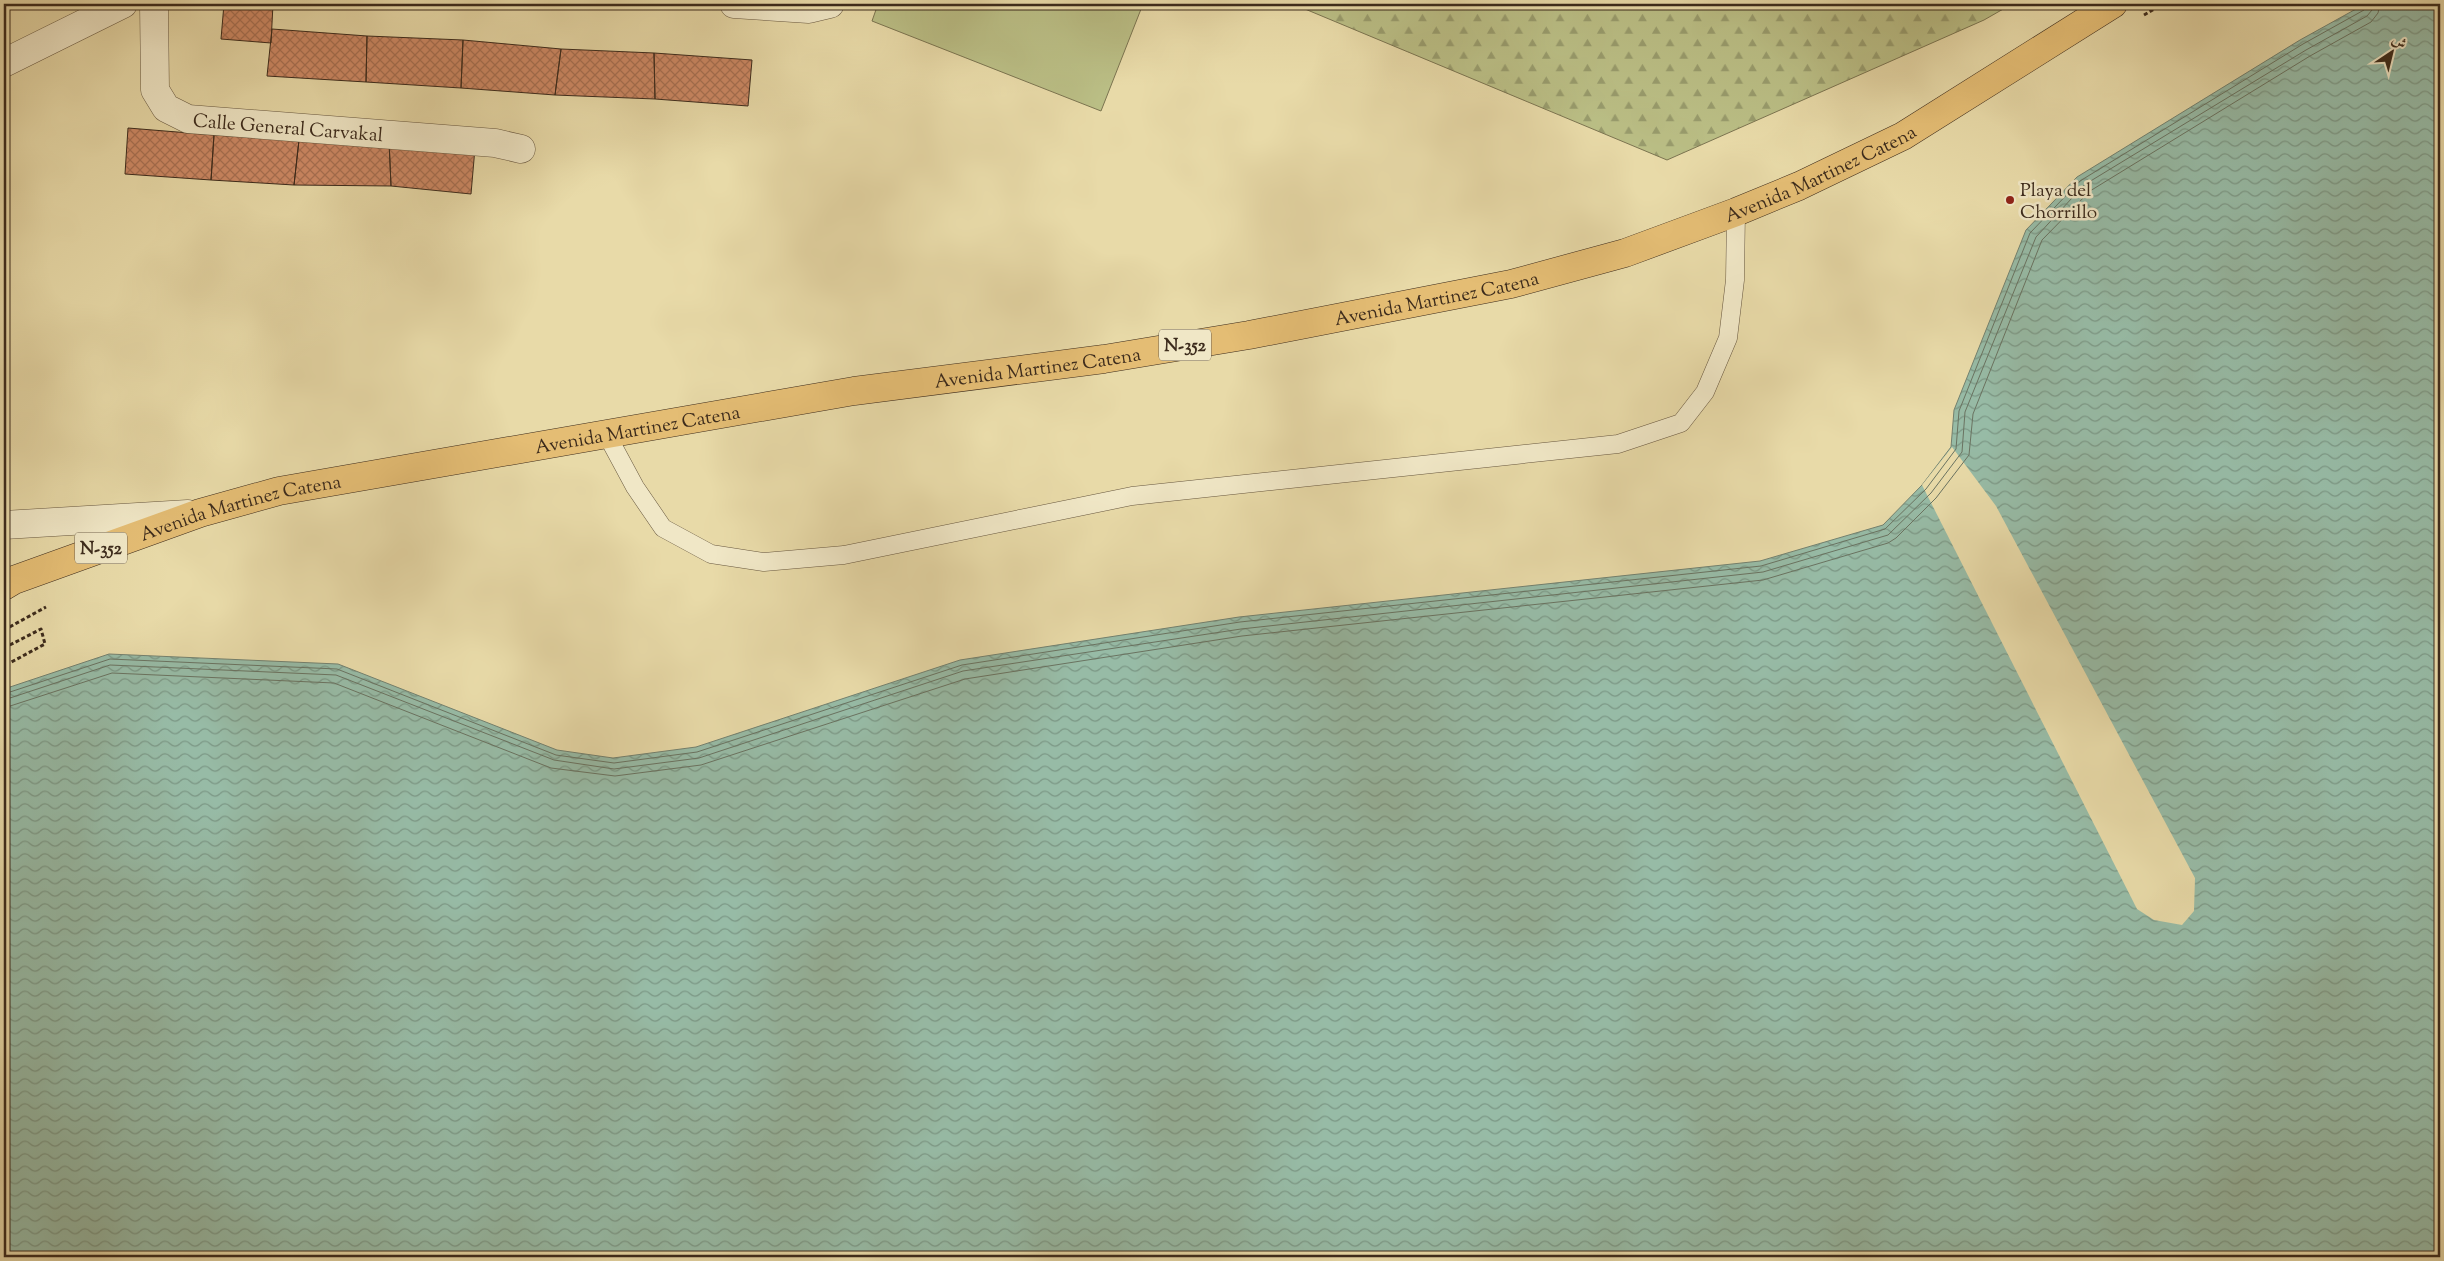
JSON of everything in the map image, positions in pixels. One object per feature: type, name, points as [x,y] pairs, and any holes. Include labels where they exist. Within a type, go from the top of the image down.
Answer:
[{"type":"highway","name":"Avenida Martinez Catena","points":[[4,586],[14,580],[200,513],[278,492],[854,391],[1104,359],[1400,307],[1511,284],[1625,253],[1736,212],[1799,186],[1903,136],[2113,4]]},
{"type":"street","points":[[4,63],[123,4]]},
{"type":"street","name":"Calle General Carvakal","points":[[154,4],[155,90],[166,108],[188,119],[495,143],[521,149]]},
{"type":"street","points":[[734,4],[809,9],[830,4]]},
{"type":"street","points":[[4,525],[200,513]]},
{"type":"lane","points":[[607,435],[635,487],[663,528],[712,554],[764,562],[844,555],[1132,496],[1618,444],[1681,423],[1705,392],[1728,338],[1735,280],[1736,212]]},
{"type":"path","points":[[4,648],[41,629],[45,644],[4,666]]},
{"type":"green space","points":[[878,4],[1143,4],[1101,111],[872,21]]},
{"type":"green space","points":[[1293,4],[2012,4],[1984,20],[1667,160]]},
{"type":"water","points":[[2365,4],[2440,4],[2440,1257],[4,1257],[4,689],[109,654],[338,664],[557,750],[613,758],[696,747],[960,660],[1239,617],[1760,561],[1883,525],[1922,485],[1951,447],[1954,410],[2026,230],[2077,177],[2300,40]]},
{"type":"pier","points":[[1952,447],[1996,506],[2195,878],[2194,911],[2182,925],[2154,920],[2137,909],[1922,485]]},
{"type":"building","points":[[224,4],[273,4],[271,43],[221,39]]},
{"type":"building","points":[[272,29],[367,36],[366,82],[267,76]]},
{"type":"building","points":[[367,36],[463,40],[461,88],[366,82]]},
{"type":"building","points":[[463,40],[561,49],[555,95],[461,88]]},
{"type":"building","points":[[561,49],[654,53],[655,99],[555,95]]},
{"type":"building","points":[[654,53],[752,60],[748,106],[655,99]]},
{"type":"building","points":[[128,128],[214,135],[211,180],[125,174]]},
{"type":"building","points":[[214,135],[299,140],[294,185],[211,180]]},
{"type":"building","points":[[299,140],[389,140],[391,186],[294,185]]},
{"type":"building","points":[[389,140],[475,148],[471,194],[391,186]]},
{"type":"place","name":"Playa del Chorrillo","points":[[2010,200]]}]
